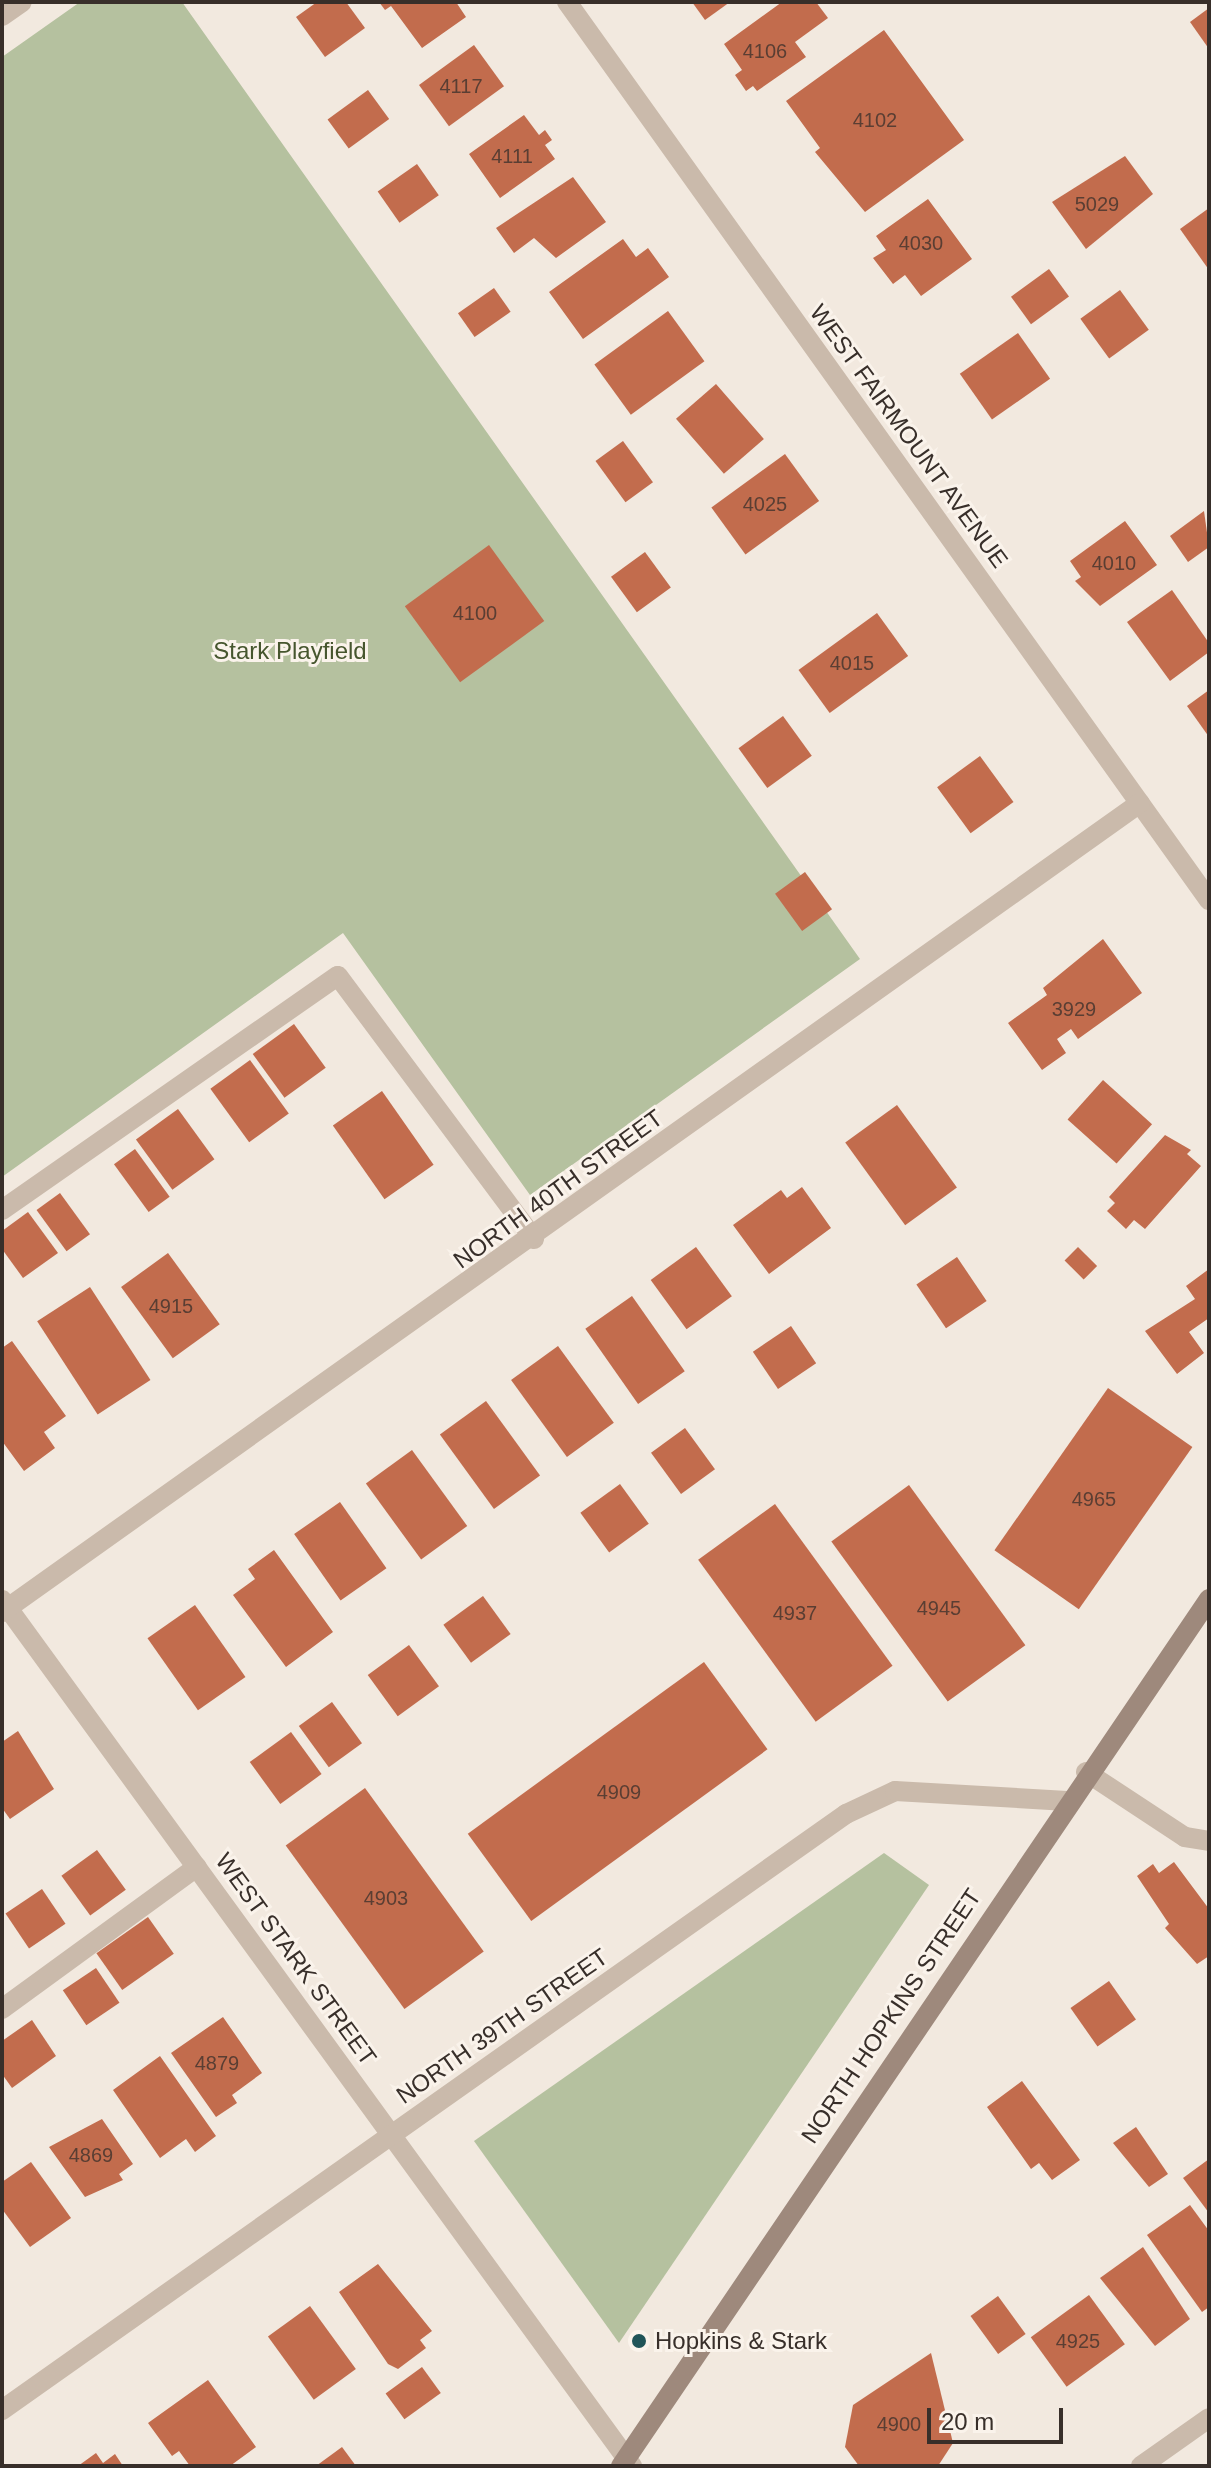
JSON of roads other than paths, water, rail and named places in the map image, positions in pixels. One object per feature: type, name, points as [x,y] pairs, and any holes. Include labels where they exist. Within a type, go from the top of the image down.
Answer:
[{"type":"main road","name":"NORTH HOPKINS STREET","points":[[626,2463],[1086,1772],[1209,1599]]},
{"type":"street","points":[[2,16],[22,2]]},
{"type":"street","name":"WEST FAIRMOUNT AVENUE","points":[[567,2],[1209,900]]},
{"type":"street","name":"NORTH 40TH STREET","points":[[4,1607],[534,1239],[1140,803]]},
{"type":"street","points":[[2,1210],[338,976],[534,1239]]},
{"type":"street","name":"WEST STARK STREET","points":[[4,1607],[392,2135],[626,2463]]},
{"type":"street","points":[[1086,1772],[1185,1837],[1209,1841]]},
{"type":"street","name":"NORTH 39TH STREET","points":[[2,2410],[846,1814],[895,1791],[1067,1801]]},
{"type":"street","points":[[2,2009],[197,1867]]},
{"type":"street","points":[[1141,2466],[1209,2418]]},
{"type":"place","name":"Hopkins & Stark","points":[[639,2341]]},
{"type":"park label","name":"Stark Playfield","points":[[290,651]]}]
